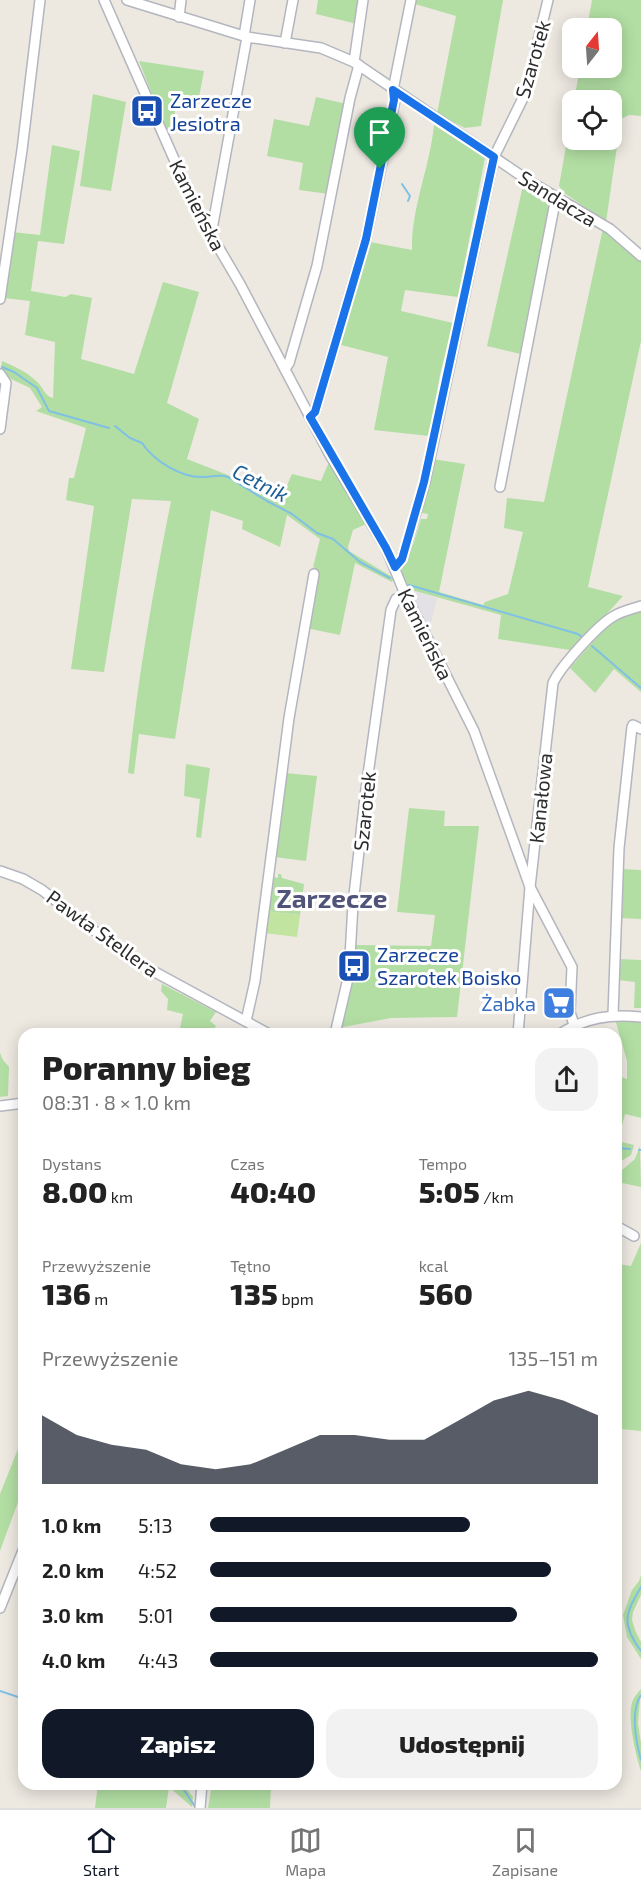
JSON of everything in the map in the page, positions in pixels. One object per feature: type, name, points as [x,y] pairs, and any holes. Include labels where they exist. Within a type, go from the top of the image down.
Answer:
[{"type":"street","points":[[0,299],[22,150],[40,0]]},
{"type":"street","name":"Kamieńska","points":[[104,0],[187,190],[240,284],[310,417],[386,548],[405,594],[474,731],[530,886],[572,967],[570,1012],[574,1025]]},
{"type":"street","name":"Sandacza","points":[[127,0],[246,37],[321,48],[357,63],[393,90],[494,157],[610,229],[641,256]]},
{"type":"street","points":[[179,17],[181,0]]},
{"type":"street","points":[[208,229],[213,224],[246,37],[250,0]]},
{"type":"street","points":[[285,43],[293,0]]},
{"type":"street","points":[[285,369],[289,363],[317,266],[357,63],[363,0]]},
{"type":"street","points":[[310,417],[315,412],[366,239],[411,0]]},
{"type":"street","name":"Szarotek","points":[[395,567],[402,559],[424,482],[494,157],[525,94],[548,0]]},
{"type":"street","points":[[500,487],[556,197]]},
{"type":"street","points":[[0,374],[6,383],[0,429]]},
{"type":"street","points":[[246,1021],[255,981],[289,718],[314,574]]},
{"type":"street","name":"Szarotek","points":[[336,1028],[350,965],[353,903],[366,789],[391,610],[396,599],[405,594]]},
{"type":"street","name":"Kanałowa","points":[[518,1028],[530,886],[553,683],[563,667],[604,622],[615,615],[641,606]]},
{"type":"street","points":[[613,1015],[619,848],[632,727],[633,725],[641,729]]},
{"type":"street","name":"Pawła Stellera","points":[[0,871],[23,879],[42,890],[108,942],[142,965],[258,1028]]},
{"type":"street","points":[[569,1028],[593,1018],[613,1015],[641,1017]]},
{"type":"street","points":[[0,1106],[18,1103]]},
{"type":"street","points":[[622,1229],[634,1236]]},
{"type":"street","points":[[0,1608],[18,1563]]},
{"type":"street","points":[[200,1808],[202,1790]]},
{"type":"shaded area","points":[[408,589],[437,598],[429,631]]},
{"type":"green space","points":[[318,0],[360,0],[357,24],[316,14]]},
{"type":"green space","points":[[416,0],[503,0],[481,126],[465,128],[437,114],[456,16],[415,4]]},
{"type":"green space","points":[[592,0],[641,0],[641,116],[629,115],[622,118],[622,90],[576,90],[578,78],[622,78],[622,18],[589,18]]},
{"type":"green space","points":[[139,61],[204,71],[199,97],[179,94],[169,138]]},
{"type":"green space","points":[[93,94],[126,102],[111,191],[80,186]]},
{"type":"green space","points":[[316,97],[347,104],[329,194],[299,190],[303,163],[267,156],[274,119],[309,126]]},
{"type":"green space","points":[[434,125],[485,158],[458,297],[405,290],[401,311],[453,323],[440,375],[429,436],[374,430],[388,357],[341,345],[370,242],[412,250],[414,219]]},
{"type":"green space","points":[[52,145],[80,151],[64,244],[38,241],[31,291],[65,297],[71,294],[92,298],[81,359],[134,374],[163,282],[199,292],[167,403],[199,419],[187,459],[281,499],[292,474],[321,481],[329,462],[366,524],[353,530],[349,551],[394,578],[392,582],[355,563],[340,635],[306,628],[316,569],[313,567],[320,539],[287,515],[280,547],[242,529],[243,521],[211,510],[175,739],[139,734],[134,774],[128,773],[136,705],[171,501],[132,499],[104,672],[71,669],[94,506],[66,500],[69,478],[74,478],[86,428],[36,411],[42,407],[30,388],[7,377],[1,369],[2,361],[20,370],[53,398],[55,342],[25,335],[30,301],[4,298],[12,232],[40,235]]},
{"type":"green space","points":[[565,150],[616,150],[606,222],[563,192],[559,186]]},
{"type":"green space","points":[[524,181],[551,198],[520,354],[487,346]]},
{"type":"green space","points":[[603,228],[641,259],[641,341],[588,587],[623,596],[583,640],[570,650],[498,639],[501,615],[408,589],[401,573],[409,544],[413,545],[421,519],[427,519],[428,514],[417,512],[432,459],[465,464],[439,592],[483,605],[485,602],[508,594],[523,532],[504,528],[507,498],[544,502]]},
{"type":"green space","points":[[641,610],[641,692],[614,669],[595,693],[570,668],[605,628],[616,620]]},
{"type":"green space","points":[[186,764],[210,768],[201,838],[196,837],[200,799],[184,796]]},
{"type":"green space","points":[[285,773],[317,776],[306,861],[274,857]]},
{"type":"green space","points":[[409,808],[445,811],[444,826],[479,826],[457,1017],[391,1018],[338,1028],[355,963],[356,945],[431,946],[435,915],[397,912]]},
{"type":"green space","points":[[621,869],[641,870],[641,919],[619,918]]},
{"type":"green space","points":[[278,874],[281,874],[282,878],[304,884],[300,915],[266,911],[271,883],[274,877],[278,878]]},
{"type":"green space","points":[[266,911],[300,915],[297,937],[264,933]]},
{"type":"green space","points":[[618,959],[641,960],[641,1008],[634,1008],[635,982],[618,980]]},
{"type":"green space","points":[[162,984],[216,1012],[210,1021],[216,1026],[215,1028],[180,1028],[183,1014],[167,1010],[168,999],[161,991]]},
{"type":"green space","points":[[615,1019],[641,1020],[641,1118],[625,1114],[622,1126],[622,1077],[627,1079],[627,1061],[622,1044],[622,1028],[618,1028]]},
{"type":"green space","points":[[0,1053],[9,1067],[8,1096],[0,1097]]},
{"type":"green space","points":[[622,1142],[634,1145],[631,1155],[623,1160]]},
{"type":"green space","points":[[640,1146],[641,1187],[622,1183],[622,1170],[635,1159]]},
{"type":"green space","points":[[641,1243],[641,1431],[622,1429],[622,1265],[631,1266]]},
{"type":"green space","points":[[18,1449],[18,1502],[0,1551],[0,1494]]},
{"type":"green space","points":[[641,1575],[641,1595],[632,1620],[641,1642],[641,1659],[627,1637],[623,1615],[632,1590]]},
{"type":"green space","points":[[641,1689],[638,1723],[641,1771],[634,1746],[631,1707]]},
{"type":"green space","points":[[97,1790],[169,1790],[166,1808],[95,1808]]},
{"type":"green space","points":[[172,1790],[188,1790],[193,1797],[192,1807]]},
{"type":"green space","points":[[211,1790],[271,1790],[270,1808],[208,1808]]},
{"type":"waterway","points":[[402,184],[410,196],[408,201]]},
{"type":"waterway","name":"Cetnik","points":[[2,367],[14,372],[37,388],[49,411],[109,428]]},
{"type":"waterway","name":"Cetnik","points":[[115,426],[130,438],[142,443],[161,462],[177,471],[195,477],[228,477],[292,514],[317,533],[333,539],[360,562],[390,578]]},
{"type":"waterway","name":"Cetnik","points":[[409,585],[578,634],[583,638]]},
{"type":"waterway","name":"Cetnik","points":[[592,646],[641,688]]},
{"type":"waterway","points":[[622,1148],[630,1149]]},
{"type":"waterway","points":[[641,1587],[631,1605],[628,1619],[630,1633],[641,1651]]},
{"type":"waterway","points":[[0,1691],[18,1697]]},
{"type":"waterway","points":[[641,1695],[635,1718],[641,1760]]},
{"type":"waterway","points":[[184,1790],[196,1808]]},
{"type":"place","name":"Zarzecze Jesiotra","points":[[147,111]]},
{"type":"place","name":"Zarzecze Szarotek Boisko","points":[[354,966]]},
{"type":"place","name":"Żabka","points":[[559,1003]]},
{"type":"district","name":"Zarzecze","points":[[332,897]]},
{"type":"route","points":[[393,90],[494,157],[424,482],[402,559],[395,567],[310,417],[315,412],[366,239],[380,169],[394,100],[393,90]]}]
